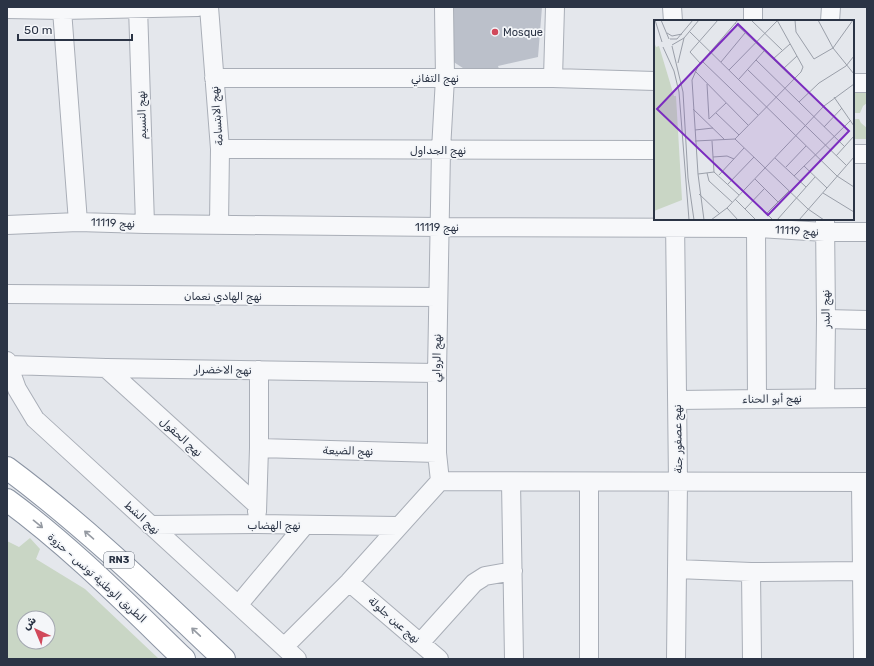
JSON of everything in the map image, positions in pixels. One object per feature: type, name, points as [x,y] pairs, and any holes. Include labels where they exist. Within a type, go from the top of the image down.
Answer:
[{"type":"highway","name":"RN3","points":[[7,468],[42,494],[116,558],[224,659]]},
{"type":"highway","name":"الطريق الوطنية تونس - حزوة","points":[[7,500],[53,537],[101,579],[184,659]]},
{"type":"street","points":[[7,9],[62,10],[198,7]]},
{"type":"street","name":"نهج الابتسامة","points":[[209,7],[220,148],[219,224]]},
{"type":"street","name":"نهج الروابي","points":[[440,481],[437,373],[441,150],[445,78],[444,7]]},
{"type":"street","points":[[553,78],[555,7]]},
{"type":"street","points":[[672,7],[673,20]]},
{"type":"street","points":[[753,7],[753,20]]},
{"type":"street","points":[[830,20],[831,7]]},
{"type":"street","name":"نهج النسيم","points":[[138,8],[145,224]]},
{"type":"street","points":[[62,10],[78,222]]},
{"type":"street","name":"نهج التفاني","points":[[214,78],[553,78],[654,81]]},
{"type":"street","points":[[854,83],[867,83]]},
{"type":"street","name":"نهج الجداول","points":[[220,148],[654,150]]},
{"type":"street","points":[[854,154],[867,154]]},
{"type":"street","name":"نهج 11119","points":[[7,225],[78,222],[440,227],[675,223],[756,228],[825,226],[867,232]]},
{"type":"street","name":"نهج عصفور جنة","points":[[675,223],[678,482],[676,659]]},
{"type":"street","name":"نهج البدر","points":[[825,226],[826,398]]},
{"type":"street","points":[[756,228],[757,399]]},
{"type":"street","name":"نهج الهادي نعمان","points":[[7,294],[438,298]]},
{"type":"street","points":[[826,319],[867,320]]},
{"type":"street","name":"نهج الاخضرار","points":[[8,363],[106,368],[437,373]]},
{"type":"street","name":"نهج الشط","points":[[8,363],[17,389],[35,419],[150,526],[239,604],[297,659]]},
{"type":"street","name":"نهج الحقول","points":[[106,368],[257,505]]},
{"type":"street","points":[[257,524],[259,370]]},
{"type":"street","name":"نهج أبو الحناء","points":[[677,400],[867,398]]},
{"type":"street","name":"نهج الضيعة","points":[[259,448],[438,452]]},
{"type":"street","points":[[284,647],[349,582],[440,481],[864,483],[862,571],[863,659]]},
{"type":"street","points":[[511,482],[514,659]]},
{"type":"street","points":[[589,482],[589,659]]},
{"type":"street","name":"نهج الهضاب","points":[[150,526],[257,524],[398,526]]},
{"type":"street","points":[[239,604],[305,525]]},
{"type":"street","points":[[677,569],[751,572],[862,571]]},
{"type":"street","points":[[420,643],[474,583],[485,576],[513,571]]},
{"type":"street","points":[[751,572],[752,659]]},
{"type":"street","name":"نهج عين جلولة","points":[[349,582],[438,659]]},
{"type":"green space","points":[[854,89],[867,90],[867,103],[863,106],[860,113],[854,113]]},
{"type":"green space","points":[[854,119],[859,119],[867,128],[867,139],[854,139]]},
{"type":"green space","points":[[30,538],[40,549],[36,559],[85,589],[159,659],[7,659],[7,541],[19,547]]},
{"type":"building","name":"Mosque","points":[[451,7],[542,7],[538,57],[498,66],[500,72],[466,70],[449,59]]},
{"type":"place","name":"Mosque","points":[[495,32]]}]
